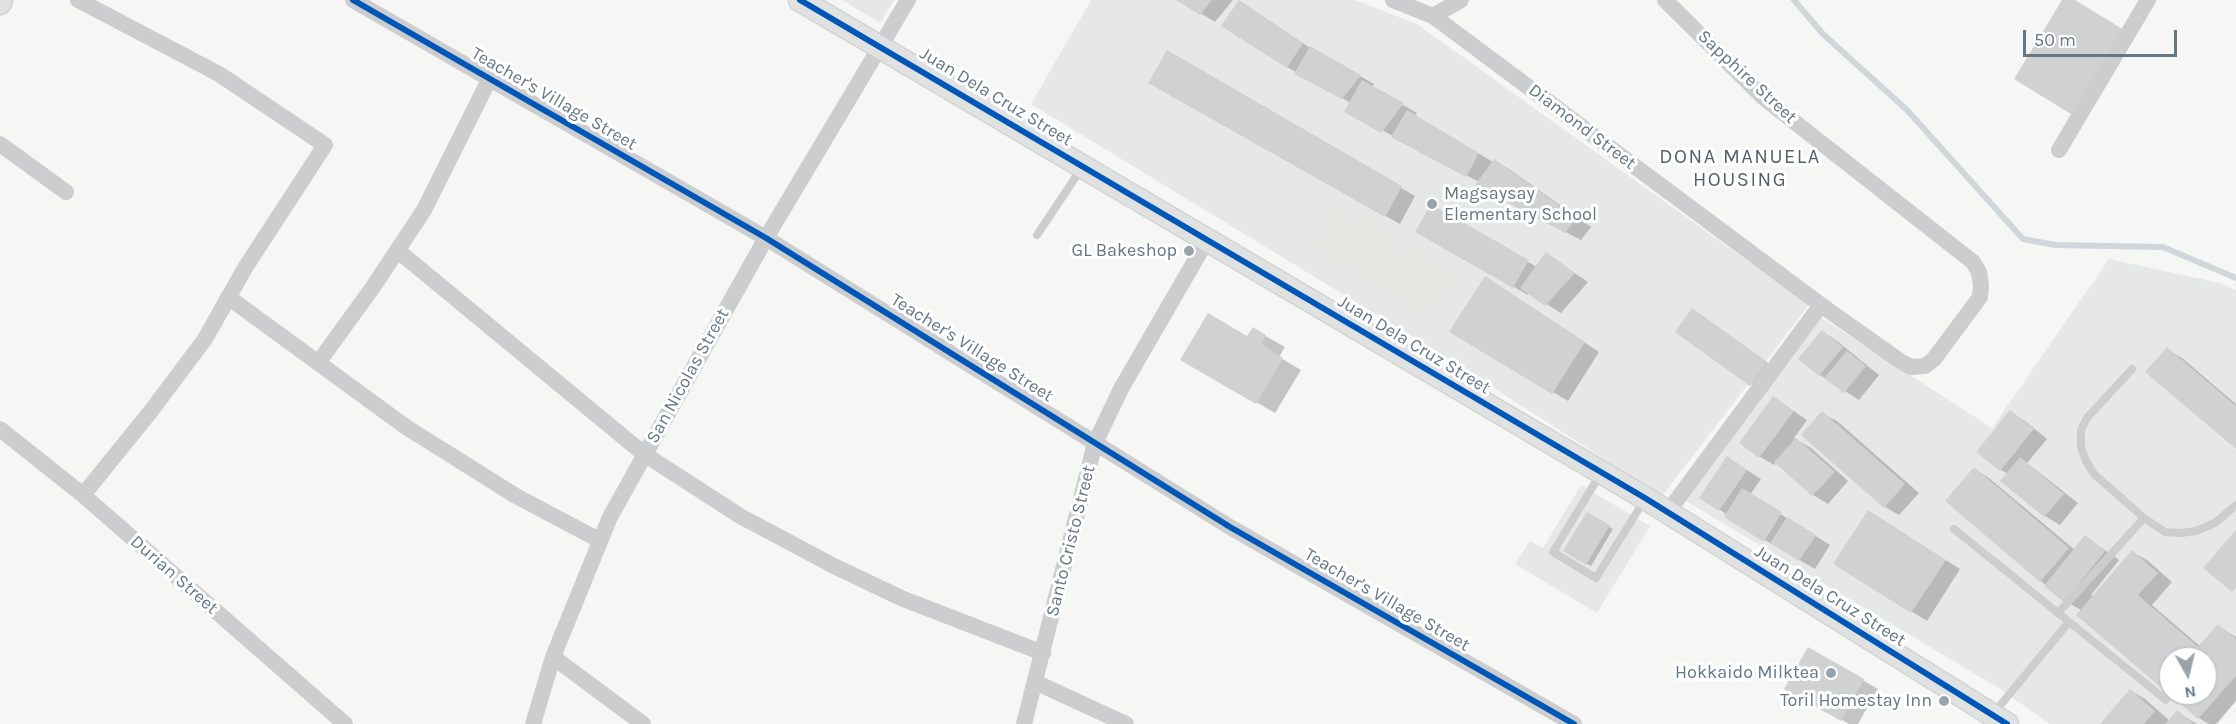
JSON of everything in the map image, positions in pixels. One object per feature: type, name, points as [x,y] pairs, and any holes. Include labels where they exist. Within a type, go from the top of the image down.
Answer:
[{"type":"street","points":[[78,0],[219,74],[325,146],[245,268],[205,339],[152,411],[83,495]]},
{"type":"street","name":"Teacher's Village Street","points":[[352,0],[766,238],[1299,568],[1574,724]]},
{"type":"street","name":"Juan Dela Cruz Street","points":[[800,0],[1645,498],[2000,719]]},
{"type":"street","name":"San Nicolas Street","points":[[532,724],[553,657],[599,540],[644,454],[766,238],[908,0]]},
{"type":"street","name":"Diamond Street","points":[[1393,0],[1433,16],[1821,305],[1911,367]]},
{"type":"street","points":[[1433,16],[1461,0]]},
{"type":"street","name":"Sapphire Street","points":[[1665,0],[1764,98],[1973,262],[1979,272],[1980,297],[1934,359],[1925,366],[1911,367]]},
{"type":"street","points":[[2059,150],[2148,0]]},
{"type":"street","points":[[318,363],[398,250],[423,210],[489,80]]},
{"type":"street","points":[[0,144],[66,192]]},
{"type":"street","name":"Santo Cristo Street","points":[[1024,724],[1044,653],[1095,443],[1122,387],[1208,240]]},
{"type":"street","points":[[398,250],[644,454],[740,516],[834,567],[901,598],[1044,653]]},
{"type":"street","points":[[228,297],[406,427],[516,496],[599,540]]},
{"type":"street","points":[[1667,513],[1821,305]]},
{"type":"street","name":"Durian Street","points":[[0,429],[83,495],[345,724]]},
{"type":"street","points":[[553,657],[643,724]]},
{"type":"street","points":[[1035,682],[1126,724]]},
{"type":"lane","points":[[1037,235],[1083,166]]},
{"type":"lane","points":[[2132,369],[2087,418],[2081,430],[2081,447],[2094,474],[2144,518],[2165,532],[2196,531],[2215,523],[2236,505]]},
{"type":"lane","points":[[1602,473],[1553,552],[1596,578],[1645,498]]},
{"type":"lane","points":[[2058,613],[2144,518]]},
{"type":"lane","points":[[1954,529],[2158,694]]},
{"type":"lane","points":[[2000,719],[2069,622]]},
{"type":"shaded area","points":[[842,0],[894,0],[880,23]]},
{"type":"shaded area","name":"Magsaysay Elementary School","points":[[1091,0],[1355,0],[1417,24],[1809,305],[1662,496],[1433,349],[1031,104]]},
{"type":"shaded area","points":[[1342,204],[1465,281],[1439,323],[1316,246]]},
{"type":"shaded area","points":[[2109,259],[2220,283],[2236,290],[2236,700],[2218,724],[2050,724],[1997,687],[1684,500],[1817,315],[1992,428]]},
{"type":"shaded area","points":[[1581,485],[1650,526],[1597,613],[1515,564],[1530,541],[1543,548]]},
{"type":"building","points":[[1176,0],[1212,0],[1200,15]]},
{"type":"building","points":[[1239,0],[1303,43],[1287,68],[1221,26]]},
{"type":"building","points":[[2062,0],[2075,0],[2124,30],[2071,114],[2014,79]]},
{"type":"building","points":[[1310,46],[1361,75],[1342,99],[1294,74]]},
{"type":"building","points":[[1167,50],[1402,186],[1385,217],[1148,83]]},
{"type":"building","points":[[1362,80],[1404,103],[1381,133],[1344,112]]},
{"type":"building","points":[[1407,110],[1479,153],[1466,177],[1391,137]]},
{"type":"building","points":[[1494,159],[1577,218],[1565,233],[1475,185]]},
{"type":"building","points":[[1431,204],[1529,260],[1513,288],[1415,232]]},
{"type":"building","points":[[1546,252],[1575,273],[1545,306],[1520,288]]},
{"type":"building","points":[[1485,276],[1585,342],[1552,394],[1449,332]]},
{"type":"building","points":[[1692,308],[1767,362],[1750,386],[1675,332]]},
{"type":"building","points":[[1208,313],[1247,336],[1253,327],[1266,335],[1261,344],[1283,358],[1256,404],[1180,360]]},
{"type":"building","points":[[1822,330],[1843,347],[1819,376],[1798,359]]},
{"type":"building","points":[[2167,347],[2236,406],[2236,449],[2145,372]]},
{"type":"building","points":[[1847,351],[1866,366],[1844,393],[1824,378]]},
{"type":"building","points":[[1773,396],[1794,411],[1759,458],[1739,443]]},
{"type":"building","points":[[2010,410],[2034,429],[2000,471],[1976,452]]},
{"type":"building","points":[[1822,411],[1905,484],[1884,508],[1801,435]]},
{"type":"building","points":[[1796,438],[1835,472],[1812,496],[1774,462]]},
{"type":"building","points":[[1727,456],[1747,470],[1719,511],[1699,498]]},
{"type":"building","points":[[2020,457],[2064,494],[2044,517],[2000,481]]},
{"type":"building","points":[[1974,467],[2069,548],[2040,582],[1945,501]]},
{"type":"building","points":[[1742,488],[1782,512],[1764,542],[1724,517]]},
{"type":"building","points":[[1868,510],[1946,560],[1911,613],[1833,564]]},
{"type":"building","points":[[1587,512],[1610,525],[1586,565],[1563,551]]},
{"type":"building","points":[[1787,517],[1816,535],[1799,561],[1770,543]]},
{"type":"building","points":[[2236,530],[2236,587],[2232,592],[2203,568]]},
{"type":"building","points":[[2085,535],[2105,551],[2064,602],[2044,586]]},
{"type":"building","points":[[2132,550],[2158,573],[2138,595],[2197,646],[2158,646],[2158,685],[2076,615]]},
{"type":"building","points":[[2218,624],[2236,639],[2236,676],[2218,696],[2218,646],[2199,646]]},
{"type":"building","points":[[1808,647],[1864,679],[1841,721],[1784,689]]},
{"type":"building","points":[[2130,689],[2155,711],[2144,724],[2100,724]]},
{"type":"building","points":[[2183,706],[2209,706],[2198,719]]},
{"type":"building","points":[[2177,710],[2194,724],[2165,724]]},
{"type":"waterway","points":[[1794,0],[1823,34],[1907,110],[2023,239],[2055,245],[2163,247],[2236,278]]},
{"type":"cycle path","points":[[353,0],[766,238],[1230,527],[1574,724]]},
{"type":"cycle path","points":[[800,0],[1645,498],[2007,724]]},
{"type":"place","name":"Magsaysay Elementary School","points":[[1432,204]]},
{"type":"place","name":"GL Bakeshop","points":[[1189,251]]},
{"type":"place","name":"Hokkaido Milktea","points":[[1831,673]]},
{"type":"place","name":"Toril Homestay Inn","points":[[1944,701]]},
{"type":"district","name":"DONA MANUELA HOUSING","points":[[1740,168]]}]
